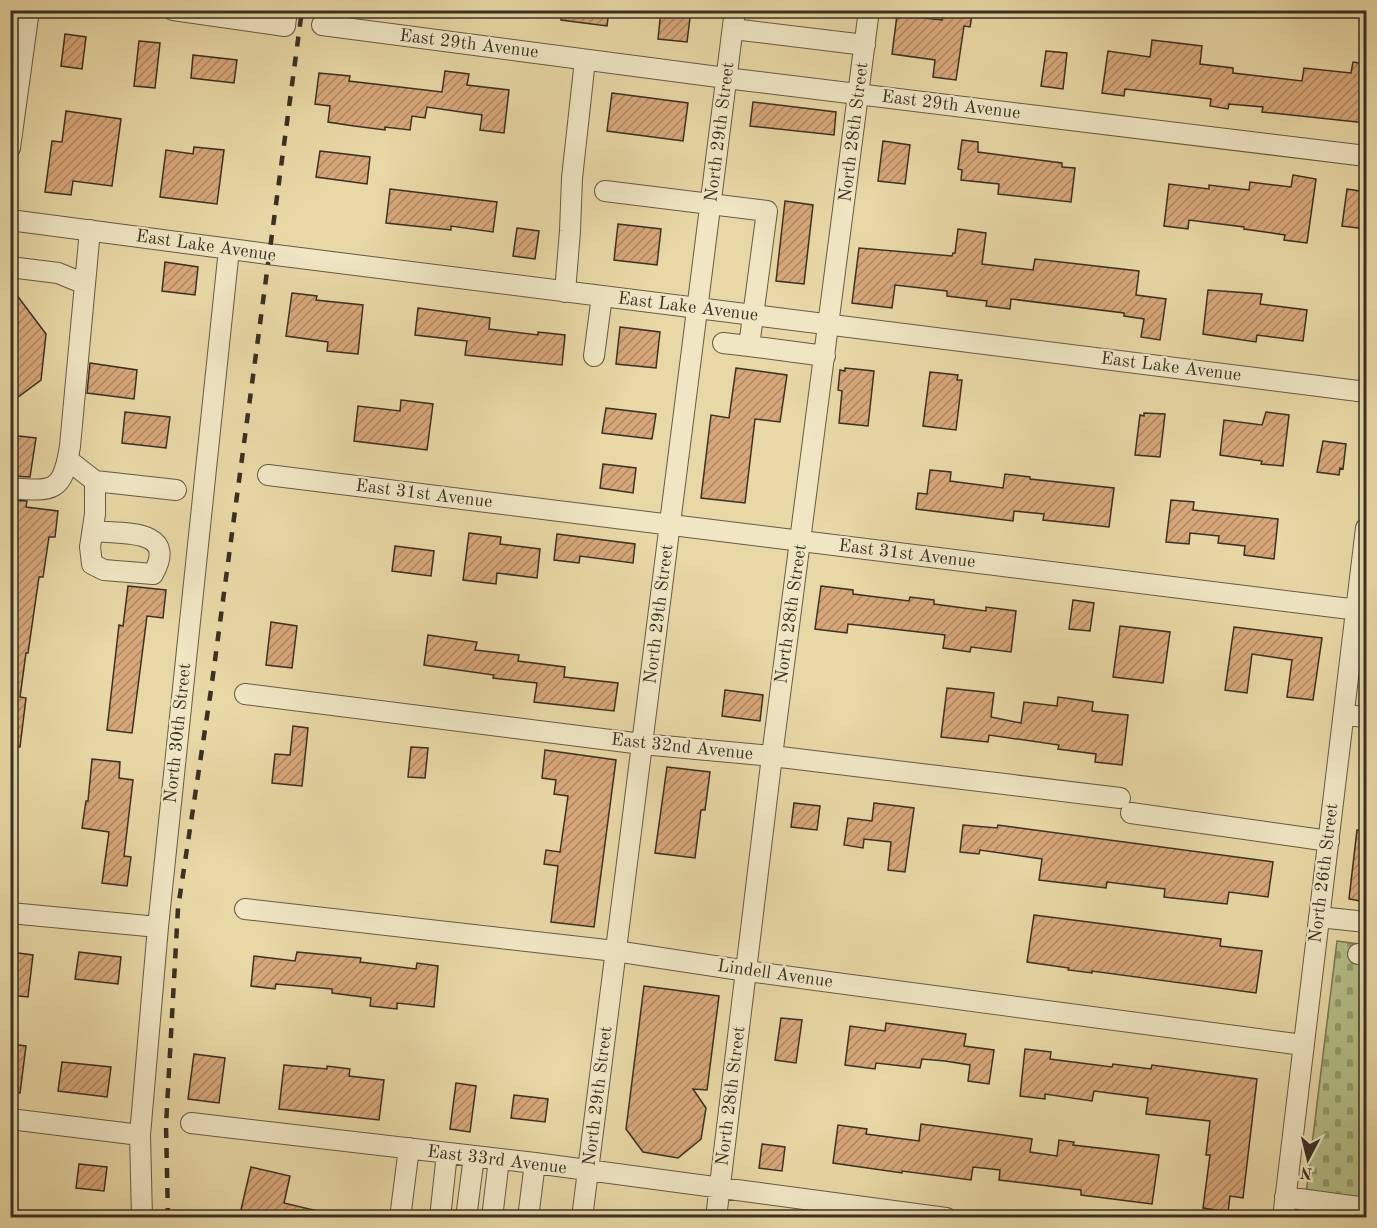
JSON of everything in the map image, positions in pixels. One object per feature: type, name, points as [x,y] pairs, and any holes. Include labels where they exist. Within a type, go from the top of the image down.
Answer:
[{"type":"street","points":[[10,148],[29,10]]},
{"type":"street","points":[[173,10],[286,18]]},
{"type":"street","name":"North 28th Street","points":[[716,1218],[772,756],[869,10]]},
{"type":"street","points":[[734,20],[865,45]]},
{"type":"street","name":"North 29th Street","points":[[582,1218],[734,20]]},
{"type":"street","name":"East 29th Avenue","points":[[322,25],[726,78],[1366,156]]},
{"type":"street","points":[[565,292],[572,178],[585,60]]},
{"type":"street","points":[[605,191],[767,211],[749,346]]},
{"type":"street","name":"East Lake Avenue","points":[[10,219],[565,292],[1366,392]]},
{"type":"street","points":[[10,488],[43,491],[56,485],[66,471],[90,230]]},
{"type":"street","name":"North 30th Street","points":[[142,1218],[140,1135],[158,927],[229,249]]},
{"type":"street","points":[[10,267],[58,273],[85,284]]},
{"type":"street","points":[[594,356],[602,296]]},
{"type":"street","points":[[723,343],[825,356]]},
{"type":"street","points":[[68,460],[95,481],[176,490]]},
{"type":"street","name":"East 31st Avenue","points":[[268,475],[1362,611]]},
{"type":"street","points":[[93,531],[95,481]]},
{"type":"street","name":"North 26th Street","points":[[1283,1218],[1344,715],[1362,611],[1366,528]]},
{"type":"street","name":"East 32nd Avenue","points":[[245,694],[642,744],[772,756],[1125,806],[1329,841]]},
{"type":"street","points":[[1344,715],[1366,717]]},
{"type":"street","name":"Lindell Avenue","points":[[245,909],[615,951],[747,971],[1303,1045]]},
{"type":"street","points":[[10,913],[158,927]]},
{"type":"street","points":[[1319,916],[1366,922]]},
{"type":"street","points":[[10,1119],[140,1135]]},
{"type":"street","name":"East 33rd Avenue","points":[[191,1123],[535,1163],[946,1218]]},
{"type":"street","points":[[400,1218],[409,1148]]},
{"type":"street","points":[[440,1218],[447,1153]]},
{"type":"street","points":[[466,1218],[474,1156]]},
{"type":"street","points":[[492,1218],[499,1159]]},
{"type":"street","points":[[528,1218],[535,1163]]},
{"type":"street","points":[[1285,1197],[1366,1208]]},
{"type":"green space","points":[[1337,941],[1366,945],[1366,1217],[1303,1218]]},
{"type":"building","points":[[561,10],[609,10],[607,26],[561,20]]},
{"type":"building","points":[[661,10],[691,10],[687,42],[658,39]]},
{"type":"building","points":[[944,10],[973,10],[970,27],[964,26],[956,80],[933,77],[935,60],[892,54],[897,15],[942,20]]},
{"type":"building","points":[[65,34],[86,37],[82,69],[61,66]]},
{"type":"building","points":[[1152,40],[1202,46],[1200,64],[1233,68],[1233,73],[1302,81],[1304,68],[1351,73],[1353,62],[1366,64],[1366,123],[1262,112],[1263,107],[1229,104],[1228,109],[1210,106],[1211,99],[1125,89],[1124,96],[1102,93],[1108,51],[1150,57]]},
{"type":"building","points":[[139,41],[160,43],[155,88],[134,86]]},
{"type":"building","points":[[1046,51],[1067,53],[1063,89],[1041,86]]},
{"type":"building","points":[[193,55],[237,60],[234,83],[191,78]]},
{"type":"building","points":[[445,71],[469,74],[467,85],[509,90],[504,133],[480,130],[482,115],[427,107],[425,118],[412,116],[410,130],[354,126],[328,122],[330,106],[315,104],[319,73],[350,76],[349,81],[442,92]]},
{"type":"building","points":[[612,93],[688,103],[683,141],[607,131]]},
{"type":"building","points":[[753,102],[836,112],[834,135],[750,126]]},
{"type":"building","points":[[66,111],[121,119],[112,186],[73,181],[71,195],[45,192],[52,141],[62,142]]},
{"type":"building","points":[[962,140],[978,142],[978,152],[1062,163],[1062,167],[1075,168],[1071,202],[998,194],[999,184],[961,180],[962,170],[958,169]]},
{"type":"building","points":[[883,141],[910,145],[905,184],[878,181]]},
{"type":"building","points":[[194,147],[224,150],[217,204],[160,197],[166,150],[193,154]]},
{"type":"building","points":[[320,151],[370,157],[367,184],[316,177]]},
{"type":"building","points":[[1293,175],[1316,179],[1307,243],[1284,240],[1285,235],[1244,229],[1244,227],[1189,220],[1188,229],[1164,226],[1169,184],[1209,189],[1209,185],[1249,190],[1250,182],[1291,187]]},
{"type":"building","points":[[390,189],[497,202],[493,232],[451,226],[451,230],[386,223]]},
{"type":"building","points":[[1347,189],[1366,192],[1366,229],[1342,226]]},
{"type":"building","points":[[785,201],[813,205],[804,284],[776,281]]},
{"type":"building","points":[[618,224],[661,229],[657,265],[614,260]]},
{"type":"building","points":[[517,228],[539,231],[535,259],[513,256]]},
{"type":"building","points":[[958,229],[986,233],[982,264],[1033,270],[1035,259],[1139,271],[1136,295],[1166,299],[1160,340],[1141,337],[1144,319],[1124,316],[1124,313],[1011,299],[1010,309],[986,306],[987,301],[947,296],[947,291],[895,285],[892,308],[852,303],[859,248],[952,256],[955,253]]},
{"type":"building","points":[[165,262],[198,267],[195,295],[162,291]]},
{"type":"building","points":[[10,286],[46,334],[41,380],[10,403]]},
{"type":"building","points":[[1208,290],[1262,294],[1260,304],[1307,310],[1303,341],[1257,335],[1256,342],[1203,334]]},
{"type":"building","points":[[292,293],[317,296],[316,300],[363,305],[358,354],[327,351],[328,342],[286,336]]},
{"type":"building","points":[[418,308],[490,318],[489,329],[538,335],[538,332],[565,335],[562,365],[465,355],[467,341],[415,335]]},
{"type":"building","points":[[620,327],[660,332],[656,368],[616,364]]},
{"type":"building","points":[[90,363],[137,370],[134,399],[87,393]]},
{"type":"building","points":[[736,368],[787,375],[780,422],[755,419],[745,503],[701,498],[711,415],[729,418]]},
{"type":"building","points":[[845,368],[874,371],[868,426],[839,423],[842,391],[838,390],[840,370],[845,371]]},
{"type":"building","points":[[930,372],[958,375],[957,380],[962,380],[956,430],[923,426]]},
{"type":"building","points":[[401,400],[433,404],[427,450],[354,441],[358,406],[400,411]]},
{"type":"building","points":[[606,408],[656,414],[652,439],[602,433]]},
{"type":"building","points":[[125,412],[170,417],[166,448],[122,443]]},
{"type":"building","points":[[1266,412],[1289,415],[1283,466],[1261,464],[1262,461],[1220,455],[1224,420],[1262,425]]},
{"type":"building","points":[[1144,413],[1165,414],[1160,457],[1135,455],[1140,415],[1144,416]]},
{"type":"building","points":[[10,435],[36,438],[30,477],[10,476]]},
{"type":"building","points":[[1323,441],[1346,444],[1343,469],[1340,468],[1339,475],[1317,472]]},
{"type":"building","points":[[603,464],[636,468],[633,493],[600,488]]},
{"type":"building","points":[[930,470],[951,472],[950,481],[1003,488],[1005,474],[1114,488],[1109,527],[1043,520],[1044,514],[1014,511],[1013,521],[916,509],[918,493],[927,494]]},
{"type":"building","points":[[10,500],[27,501],[26,507],[58,511],[55,537],[49,537],[43,577],[39,577],[28,653],[26,653],[20,697],[26,698],[20,747],[10,746],[10,558],[14,532],[10,532]]},
{"type":"building","points":[[1171,500],[1194,502],[1193,510],[1278,519],[1274,559],[1244,555],[1245,546],[1218,543],[1219,536],[1190,533],[1189,544],[1166,542]]},
{"type":"building","points":[[469,533],[501,537],[500,544],[540,549],[537,578],[497,573],[496,584],[463,580]]},
{"type":"building","points":[[557,534],[635,544],[633,563],[580,556],[579,563],[554,560]]},
{"type":"building","points":[[395,546],[434,551],[431,576],[392,571]]},
{"type":"building","points":[[128,586],[166,590],[163,618],[147,616],[132,733],[107,730],[119,625],[123,626]]},
{"type":"building","points":[[821,586],[853,590],[853,594],[909,601],[910,597],[934,600],[934,604],[986,611],[986,607],[1016,611],[1011,652],[971,647],[970,652],[943,648],[945,635],[848,624],[847,633],[815,629]]},
{"type":"building","points":[[1073,600],[1094,603],[1090,631],[1069,629]]},
{"type":"building","points":[[271,622],[297,626],[292,668],[266,665]]},
{"type":"building","points":[[1120,626],[1170,632],[1163,683],[1113,677]]},
{"type":"building","points":[[1234,627],[1322,638],[1313,700],[1287,697],[1292,660],[1252,654],[1247,693],[1225,690]]},
{"type":"building","points":[[428,635],[477,642],[475,650],[519,655],[518,661],[565,667],[564,677],[618,683],[614,711],[534,702],[537,683],[493,678],[494,675],[424,665]]},
{"type":"building","points":[[947,688],[994,693],[991,717],[1021,723],[1024,702],[1057,706],[1058,697],[1093,702],[1092,711],[1128,715],[1122,765],[1095,762],[1096,754],[1058,749],[1059,745],[989,735],[988,742],[941,737]]},
{"type":"building","points":[[725,690],[763,695],[760,721],[722,716]]},
{"type":"building","points":[[293,726],[308,728],[302,786],[272,783],[275,754],[290,755]]},
{"type":"building","points":[[411,747],[428,748],[425,778],[408,777]]},
{"type":"building","points":[[545,750],[616,760],[594,927],[551,922],[558,866],[544,864],[546,850],[560,852],[568,796],[554,794],[556,780],[542,778]]},
{"type":"building","points":[[92,759],[120,762],[119,778],[133,780],[124,856],[131,857],[127,886],[102,883],[109,832],[82,828],[86,801],[88,801]]},
{"type":"building","points":[[667,767],[710,772],[705,810],[701,810],[695,858],[655,853]]},
{"type":"building","points":[[794,803],[820,806],[817,830],[791,827]]},
{"type":"building","points":[[874,803],[914,808],[905,872],[888,870],[891,842],[864,839],[863,848],[844,845],[848,818],[872,821]]},
{"type":"building","points":[[963,825],[997,828],[998,825],[1273,862],[1268,897],[1229,892],[1227,904],[1164,897],[1165,889],[1107,882],[1106,888],[1039,880],[1042,859],[980,850],[979,854],[960,852]]},
{"type":"building","points":[[1357,830],[1366,830],[1366,902],[1349,899]]},
{"type":"building","points":[[1034,915],[1221,939],[1220,946],[1262,951],[1256,993],[1092,971],[1092,973],[1068,970],[1069,968],[1027,962]]},
{"type":"building","points":[[10,952],[33,955],[28,997],[10,995]]},
{"type":"building","points":[[79,952],[121,957],[118,984],[75,979]]},
{"type":"building","points":[[297,952],[361,958],[360,962],[416,969],[417,963],[438,966],[434,1007],[397,1003],[397,1009],[370,1006],[371,998],[332,993],[332,989],[276,984],[275,989],[251,986],[254,956],[295,961]]},
{"type":"building","points":[[644,986],[719,996],[707,1090],[693,1089],[706,1108],[701,1139],[678,1158],[643,1152],[626,1129]]},
{"type":"building","points":[[781,1018],[802,1020],[796,1063],[775,1060]]},
{"type":"building","points":[[886,1023],[966,1034],[964,1046],[994,1050],[989,1084],[968,1081],[970,1065],[945,1061],[922,1059],[920,1068],[876,1063],[875,1069],[845,1065],[850,1026],[885,1031]]},
{"type":"building","points":[[10,1044],[26,1046],[20,1093],[10,1092]]},
{"type":"building","points":[[1025,1049],[1051,1052],[1050,1059],[1112,1067],[1113,1064],[1151,1069],[1152,1065],[1257,1079],[1243,1198],[1230,1196],[1228,1212],[1203,1208],[1210,1155],[1206,1155],[1210,1121],[1146,1114],[1148,1098],[1094,1091],[1092,1101],[1045,1094],[1045,1099],[1020,1096]]},
{"type":"building","points":[[194,1054],[225,1058],[219,1103],[188,1099]]},
{"type":"building","points":[[62,1062],[111,1067],[107,1097],[58,1091]]},
{"type":"building","points":[[284,1065],[350,1069],[349,1076],[384,1080],[379,1120],[279,1109]]},
{"type":"building","points":[[456,1083],[476,1086],[470,1132],[450,1129]]},
{"type":"building","points":[[514,1095],[548,1099],[545,1122],[511,1118]]},
{"type":"building","points":[[921,1124],[1032,1139],[1030,1152],[1057,1156],[1059,1140],[1074,1142],[1073,1145],[1159,1155],[1152,1204],[1081,1195],[1081,1190],[999,1180],[1000,1170],[973,1167],[971,1180],[833,1163],[838,1125],[867,1129],[866,1134],[919,1141]]},
{"type":"building","points":[[762,1144],[785,1147],[782,1171],[759,1168]]},
{"type":"building","points":[[79,1164],[107,1167],[104,1191],[76,1188]]},
{"type":"building","points":[[251,1167],[290,1176],[284,1203],[322,1212],[322,1218],[239,1218]]},
{"type":"railway","points":[[168,1218],[166,1125],[178,908],[211,690],[302,10]]}]
